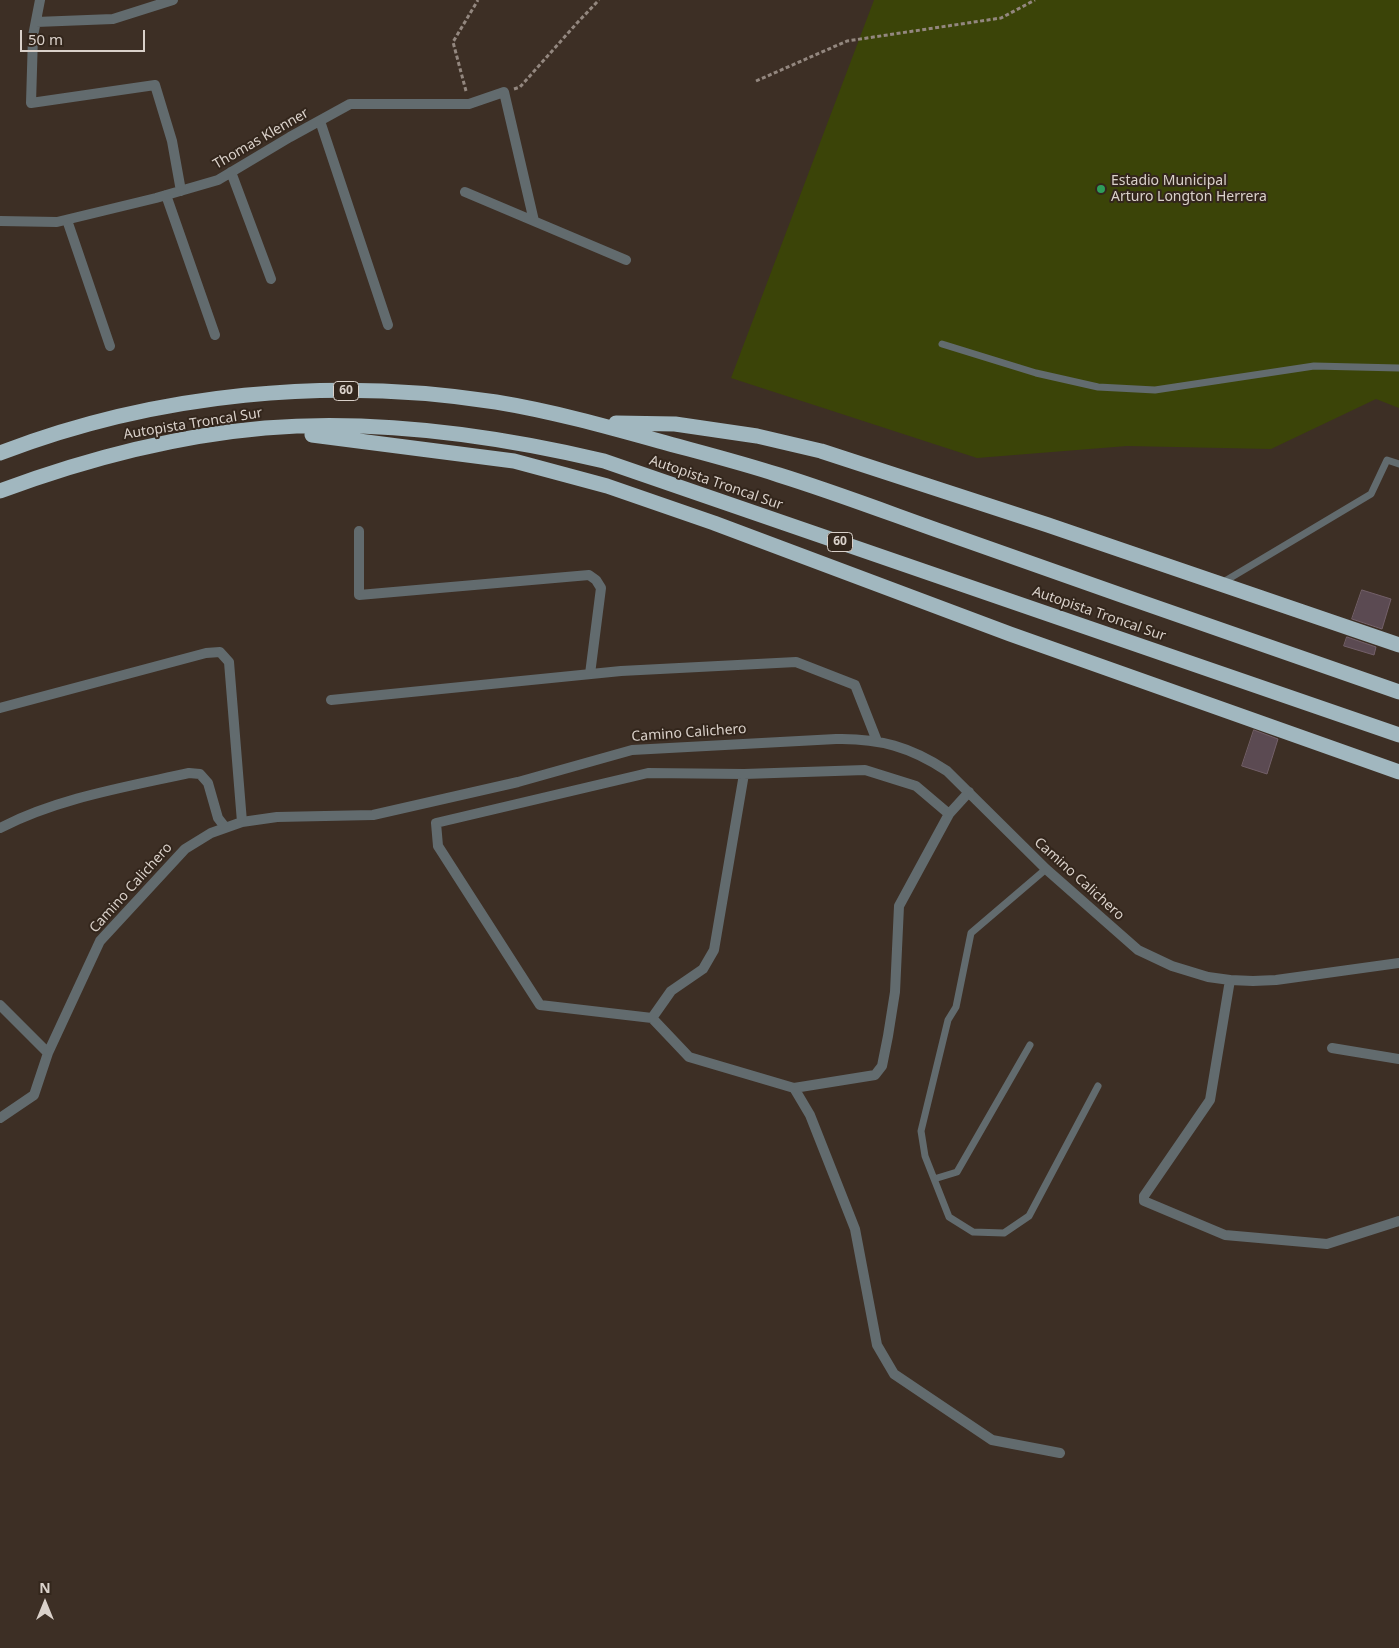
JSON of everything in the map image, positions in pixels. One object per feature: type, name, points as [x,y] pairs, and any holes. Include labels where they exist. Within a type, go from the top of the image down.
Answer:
[{"type":"highway","name":"Autopista Troncal Sur","points":[[0,453],[57,433],[145,411],[234,397],[294,392],[395,392],[446,396],[529,408],[595,423],[778,474],[1399,692]]},
{"type":"highway","points":[[595,423],[675,424],[757,436],[820,451],[1048,525],[1399,645]]},
{"type":"highway","name":"Autopista Troncal Sur","points":[[0,491],[83,462],[128,451],[219,434],[266,428],[348,427],[430,431],[518,442],[604,461],[1399,735]]},
{"type":"highway","points":[[266,428],[514,461],[607,486],[714,523],[1010,634],[1399,772]]},
{"type":"street","points":[[40,0],[33,36],[31,103],[155,85],[172,141],[181,191]]},
{"type":"street","points":[[36,22],[113,19],[173,0]]},
{"type":"street","points":[[504,92],[534,221]]},
{"type":"street","name":"Thomas Klenner","points":[[0,221],[57,222],[218,180],[350,104],[469,104],[504,92]]},
{"type":"street","points":[[320,121],[388,325]]},
{"type":"street","points":[[231,172],[272,279]]},
{"type":"street","points":[[465,192],[626,260]]},
{"type":"street","points":[[166,195],[215,335]]},
{"type":"street","points":[[67,220],[110,346]]},
{"type":"street","points":[[359,531],[359,595],[589,575],[596,580],[600,588],[590,674]]},
{"type":"street","points":[[0,708],[206,653],[220,652],[229,662],[242,822]]},
{"type":"street","points":[[331,700],[621,671],[796,662],[855,685],[877,741]]},
{"type":"street","name":"Camino Calichero","points":[[0,1118],[34,1095],[48,1053],[100,942],[185,849],[211,833],[242,822],[277,817],[373,815],[518,782],[632,750],[836,739],[877,741],[896,745],[931,760],[947,771],[1046,869],[1138,950],[1172,966],[1208,977],[1230,980],[1276,980],[1399,963]]},
{"type":"street","points":[[948,814],[916,786],[865,770],[744,774],[648,773],[436,823],[438,846],[540,1005],[652,1018],[689,1057],[794,1088],[875,1076],[882,1066],[895,992],[900,906],[948,814],[969,792]]},
{"type":"street","points":[[0,828],[22,816],[84,797],[189,773],[200,774],[208,783],[218,818],[225,827]]},
{"type":"street","points":[[652,1018],[671,991],[703,970],[714,950],[744,774]]},
{"type":"street","points":[[1230,980],[1210,1100],[1144,1196],[1144,1200],[1225,1235],[1327,1244],[1399,1221]]},
{"type":"street","points":[[0,1005],[48,1053]]},
{"type":"street","points":[[1332,1048],[1399,1059]]},
{"type":"street","points":[[794,1088],[810,1115],[855,1229],[877,1345],[894,1374],[992,1440],[1060,1453]]},
{"type":"lane","points":[[942,344],[1036,373],[1098,387],[1155,390],[1314,366],[1399,368]]},
{"type":"lane","points":[[1220,584],[1371,494],[1387,460],[1399,464]]},
{"type":"lane","points":[[1046,869],[971,933],[956,1007],[948,1020],[921,1131],[925,1156],[949,1217],[973,1232],[1004,1233],[1029,1216],[1098,1086]]},
{"type":"lane","points":[[934,1180],[957,1172],[1030,1045]]},
{"type":"path","points":[[469,104],[453,42],[478,0]]},
{"type":"path","points":[[504,92],[520,87],[599,0]]},
{"type":"path","points":[[756,81],[847,41],[1001,18],[1036,0]]},
{"type":"green space","name":"Estadio Municipal Arturo Longton Herrera","points":[[874,0],[1399,0],[1399,408],[1376,399],[1271,449],[1127,446],[977,458],[731,378]]},
{"type":"building","points":[[1362,590],[1391,599],[1382,629],[1352,619]]},
{"type":"building","points":[[1347,637],[1376,647],[1374,655],[1344,646]]},
{"type":"building","points":[[1254,730],[1278,739],[1267,774],[1242,766]]},
{"type":"place","name":"Estadio Municipal Arturo Longton Herrera","points":[[1101,189]]}]
